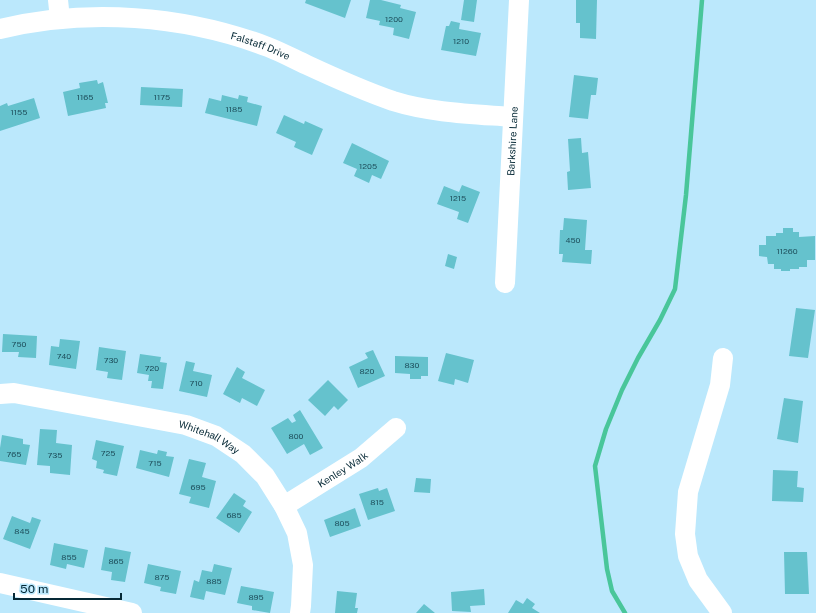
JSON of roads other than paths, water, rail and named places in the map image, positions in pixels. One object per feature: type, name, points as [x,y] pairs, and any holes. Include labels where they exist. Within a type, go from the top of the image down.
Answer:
[{"type":"street","name":"Barkshire Lane","points":[[505,283],[519,0]]},
{"type":"street","name":"Falstaff Drive","points":[[0,29],[16,26],[59,10],[95,17],[134,18],[202,28],[236,36],[269,48],[353,86],[395,101],[448,112],[513,117]]},
{"type":"street","points":[[722,613],[698,580],[688,556],[685,534],[688,492],[720,385],[723,358]]},
{"type":"street","name":"Whitehall Way","points":[[0,394],[14,393],[186,425],[216,436],[242,454],[265,476],[284,506],[297,533],[303,565],[300,613]]},
{"type":"street","name":"Kenley Walk","points":[[284,506],[362,458],[396,428]]},
{"type":"street","points":[[0,583],[123,612]]},
{"type":"waterway","points":[[625,613],[612,591],[607,569],[595,466],[606,429],[622,390],[675,289],[686,195],[702,0]]}]
